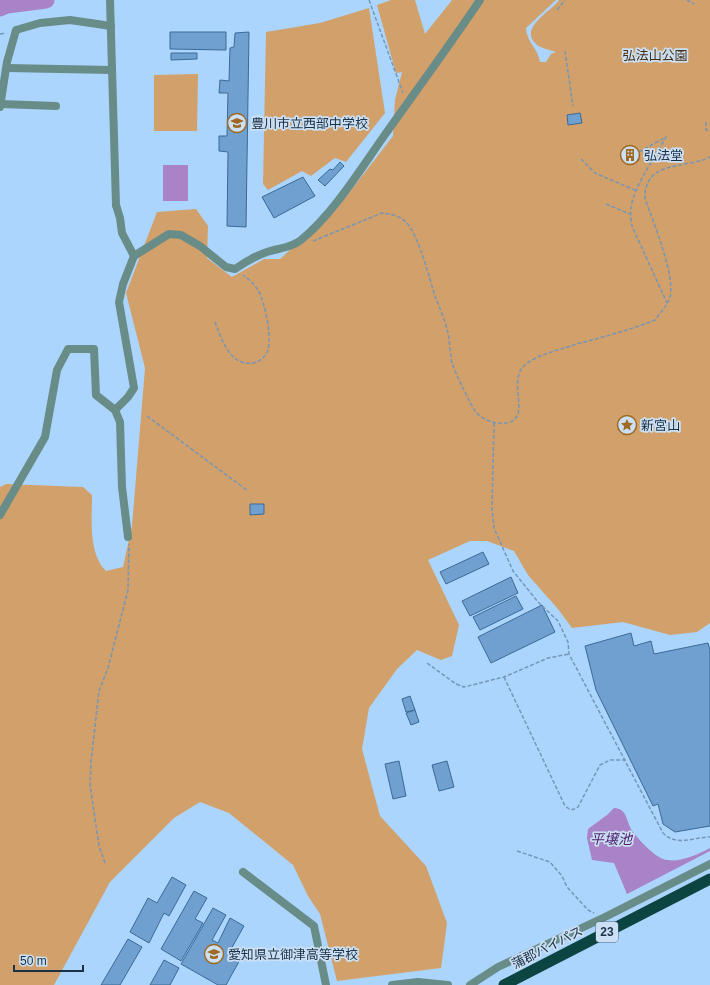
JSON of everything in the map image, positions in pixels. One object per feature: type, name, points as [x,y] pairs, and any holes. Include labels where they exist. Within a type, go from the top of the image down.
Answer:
[{"type":"highway","name":"蒲郡バイパス","points":[[504,985],[710,879]]},
{"type":"highway","name":"蒲郡バイパス","points":[[518,985],[710,885]]},
{"type":"street","points":[[110,0],[116,205],[122,233],[134,256]]},
{"type":"street","points":[[115,410],[128,397],[134,388],[119,302],[123,284],[134,256],[169,234],[181,235],[200,246],[226,267],[235,268],[249,260],[268,252],[288,247],[301,240],[321,220],[344,192],[408,104],[480,0]]},
{"type":"street","points":[[56,106],[1,106],[7,68],[16,30],[40,23],[70,20],[111,24]]},
{"type":"street","points":[[7,68],[112,70]]},
{"type":"street","points":[[0,515],[45,437],[57,370],[68,349],[94,349],[96,395],[115,410],[120,422],[122,487],[128,536]]},
{"type":"street","points":[[470,985],[498,967],[603,918],[710,864]]},
{"type":"street","points":[[243,872],[314,926],[326,985]]},
{"type":"street","points":[[392,985],[418,982],[448,985]]},
{"type":"path","points":[[369,0],[408,104]]},
{"type":"path","points":[[557,10],[565,0]]},
{"type":"path","points":[[687,0],[694,4]]},
{"type":"path","points":[[565,51],[573,106]]},
{"type":"path","points":[[706,122],[706,130],[710,131]]},
{"type":"path","points":[[639,152],[666,136],[637,191],[631,206],[631,214],[632,226],[667,303]]},
{"type":"path","points":[[311,242],[382,213],[392,214],[405,221],[414,236],[448,333],[452,364],[474,411],[483,418],[494,422],[510,422],[519,412],[520,404],[516,383],[517,374],[527,363],[545,354],[655,320],[667,303],[672,288],[645,198],[647,181],[654,174],[663,169],[710,157]]},
{"type":"path","points":[[581,159],[595,173],[637,191]]},
{"type":"path","points":[[606,204],[631,214]]},
{"type":"path","points":[[215,322],[220,338],[233,357],[250,364],[257,363],[262,359],[268,349],[269,334],[260,297],[252,282],[235,268]]},
{"type":"path","points":[[147,416],[248,491]]},
{"type":"path","points":[[494,422],[492,509],[494,528],[513,571],[538,602],[558,621],[568,642],[569,654],[663,832],[668,837],[679,841],[710,837]]},
{"type":"path","points":[[105,863],[99,846],[90,785],[91,769],[99,691],[108,668],[128,590],[130,551],[128,536]]},
{"type":"path","points":[[427,664],[456,684],[464,687],[504,677],[548,658],[569,654]]},
{"type":"path","points":[[504,677],[564,806],[569,810],[574,810],[578,806],[600,765],[610,760],[626,760]]},
{"type":"path","points":[[517,851],[550,862],[562,876],[567,887],[580,902],[588,910],[603,918]]},
{"type":"green space","name":"弘法山公園","points":[[391,0],[415,0],[425,34],[452,0],[556,0],[526,28],[528,38],[539,57],[540,62],[546,62],[551,54],[556,52],[536,44],[532,38],[531,32],[538,20],[559,0],[710,0],[710,623],[697,632],[670,635],[623,622],[572,628],[558,609],[528,575],[514,551],[487,541],[470,541],[428,560],[459,625],[452,656],[441,660],[417,650],[397,669],[369,708],[362,749],[380,816],[426,866],[447,923],[441,968],[337,981],[320,914],[308,896],[293,865],[229,813],[200,802],[174,818],[110,882],[54,985],[0,985],[0,487],[6,484],[83,487],[92,495],[92,535],[96,555],[100,564],[106,571],[123,567],[132,526],[145,368],[126,293],[157,212],[196,209],[208,226],[207,258],[232,277],[264,259],[280,259],[338,207],[393,136],[395,100],[402,72],[396,73],[377,5]]},
{"type":"green space","points":[[369,8],[385,113],[346,162],[335,158],[311,176],[302,171],[268,190],[263,184],[266,32],[320,23]]},
{"type":"green space","points":[[198,74],[197,131],[154,131],[154,75]]},
{"type":"water","points":[[163,165],[188,165],[188,201],[163,201]]},
{"type":"water","name":"平壌池","points":[[614,808],[622,810],[631,828],[642,843],[663,859],[681,860],[710,848],[710,851],[627,894],[614,863],[592,860],[587,838],[588,829]]},
{"type":"building","points":[[170,32],[226,32],[226,50],[170,49]]},
{"type":"building","points":[[249,32],[246,227],[227,226],[228,152],[219,151],[219,136],[227,136],[228,93],[219,93],[220,80],[229,81],[230,48],[234,47],[235,33]]},
{"type":"building","points":[[171,53],[197,53],[197,59],[171,60]]},
{"type":"building","points":[[580,113],[582,123],[568,125],[567,115]]},
{"type":"building","name":"弘法堂","points":[[632,147],[639,160],[630,165],[628,161],[625,163],[622,156],[625,155],[624,151]]},
{"type":"building","points":[[340,162],[344,166],[325,186],[318,180],[330,169],[333,170]]},
{"type":"building","points":[[303,177],[315,196],[274,218],[262,197]]},
{"type":"building","points":[[250,504],[264,504],[264,514],[250,515]]},
{"type":"building","points":[[483,552],[489,564],[446,584],[440,572]]},
{"type":"building","points":[[511,577],[518,593],[470,616],[462,601]]},
{"type":"building","points":[[516,596],[523,609],[480,630],[473,617]]},
{"type":"building","points":[[542,605],[555,632],[491,663],[478,637]]},
{"type":"building","points":[[631,633],[634,646],[651,641],[654,654],[708,643],[710,650],[710,826],[675,832],[663,824],[658,804],[653,806],[596,690],[585,646]]},
{"type":"building","points":[[410,696],[415,710],[406,712],[402,699]]},
{"type":"building","points":[[415,710],[419,722],[411,725],[406,713]]},
{"type":"building","points":[[399,761],[406,796],[393,799],[385,764]]},
{"type":"building","points":[[447,761],[454,787],[439,791],[432,765]]},
{"type":"building","points":[[172,877],[186,885],[169,916],[164,913],[149,943],[130,932],[148,898],[157,903]]},
{"type":"building","points":[[194,891],[207,898],[195,919],[203,923],[181,961],[161,949]]},
{"type":"building","points":[[213,908],[226,915],[212,940],[218,943],[230,918],[244,926],[230,951],[241,958],[226,985],[218,985],[181,964]]},
{"type":"building","points":[[128,939],[142,947],[120,985],[101,985]]},
{"type":"building","points":[[164,960],[179,968],[170,985],[150,985]]},
{"type":"waterway","points":[[0,8],[7,5],[46,0]]},
{"type":"place","name":"豊川市立西部中学校","points":[[237,123]]},
{"type":"place","name":"弘法堂","points":[[630,155]]},
{"type":"place","name":"新宮山","points":[[627,425]]},
{"type":"place","name":"愛知県立御津高等学校","points":[[214,954]]}]
